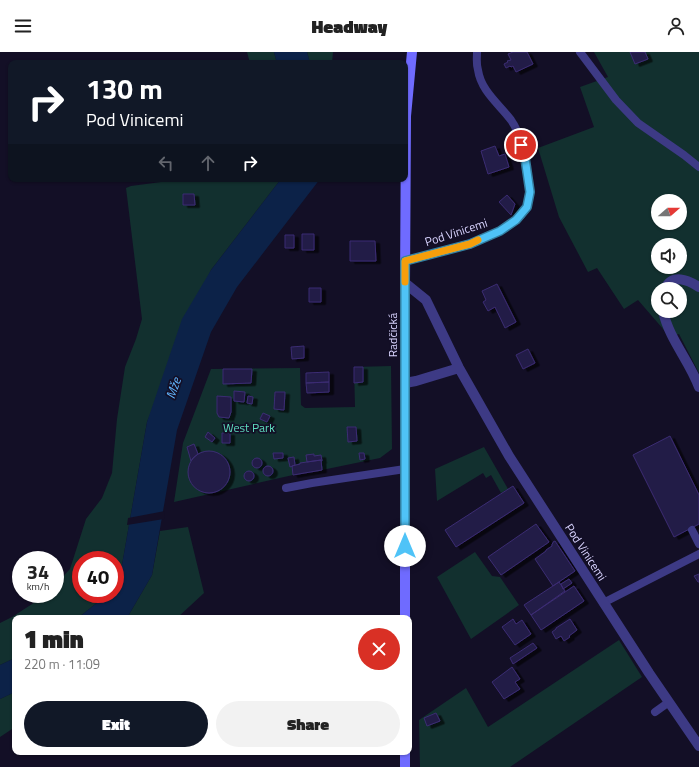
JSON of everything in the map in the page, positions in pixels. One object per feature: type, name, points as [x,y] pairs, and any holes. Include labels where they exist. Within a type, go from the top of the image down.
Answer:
[{"type":"street","name":"Radčická","points":[[408,95],[412,52]]},
{"type":"street","name":"Radčická","points":[[405,615],[406,182]]},
{"type":"street","points":[[671,282],[678,279],[685,280],[699,287]]},
{"type":"street","name":"Pod Vinicemi","points":[[405,283],[426,300],[459,368],[509,456],[603,603],[699,746]]},
{"type":"street","points":[[665,318],[669,330],[699,387]]},
{"type":"street","points":[[405,383],[459,368]]},
{"type":"street","points":[[405,755],[405,767]]},
{"type":"lane","name":"Pod Vinicemi","points":[[405,261],[470,244],[500,231],[516,220],[527,207],[530,192],[525,158],[518,133],[511,121],[487,92],[480,79],[477,69],[477,52]]},
{"type":"lane","points":[[580,52],[616,100],[638,123],[699,167]]},
{"type":"lane","points":[[286,488],[405,469]]},
{"type":"lane","points":[[692,530],[699,544]]},
{"type":"lane","points":[[603,603],[699,554]]},
{"type":"lane","points":[[655,712],[669,702]]},
{"type":"green space","points":[[247,52],[274,52],[276,60],[249,60]]},
{"type":"green space","points":[[307,52],[333,52],[332,60],[309,60]]},
{"type":"green space","points":[[594,52],[699,52],[699,373],[679,334],[670,337],[654,318],[687,318],[687,282],[651,282],[651,315],[638,300],[624,309],[597,268],[588,272],[559,217],[538,148],[594,127],[580,87],[608,77]]},
{"type":"green space","points":[[161,182],[279,182],[211,270],[147,422],[124,554],[124,551],[76,551],[86,519],[102,498],[112,473],[117,419],[125,367],[142,319],[126,188]]},
{"type":"green space","name":"West Park","points":[[391,366],[392,449],[380,458],[293,475],[174,502],[183,443],[211,369],[300,368],[301,405],[305,408],[355,407],[354,367]]},
{"type":"green space","points":[[484,447],[508,489],[501,493],[491,475],[486,478],[483,473],[437,501],[435,469]]},
{"type":"green space","points":[[188,527],[204,593],[180,615],[129,615],[152,575],[160,531]]},
{"type":"green space","points":[[475,552],[492,576],[500,577],[519,605],[471,639],[437,577]]},
{"type":"green space","points":[[72,563],[72,603],[97,603],[82,615],[15,615],[34,603],[64,603],[64,575],[70,569]]},
{"type":"green space","points":[[12,617],[12,659],[0,665],[0,623]]},
{"type":"green space","points":[[619,640],[642,677],[510,767],[420,767],[419,720],[466,688],[488,727]]},
{"type":"green space","points":[[12,693],[12,729],[0,737],[0,699]]},
{"type":"water","points":[[274,52],[307,52],[309,60],[276,60]]},
{"type":"water","name":"Mže","points":[[279,182],[318,182],[237,287],[211,332],[177,430],[152,575],[129,615],[82,615],[97,603],[124,603],[124,554],[147,422],[182,319],[211,270]]},
{"type":"water","points":[[12,659],[12,693],[0,699],[0,665]]},
{"type":"pier","points":[[165,511],[164,519],[127,525],[128,518]]},
{"type":"building","points":[[513,52],[527,52],[533,64],[516,72],[513,66],[506,68],[504,64],[511,60],[508,54]]},
{"type":"building","points":[[630,52],[645,52],[648,59],[635,64]]},
{"type":"building","points":[[495,146],[499,156],[505,154],[509,167],[488,174],[481,151]]},
{"type":"building","points":[[183,194],[194,194],[195,205],[183,205]]},
{"type":"building","points":[[507,195],[515,204],[511,215],[499,202]]},
{"type":"building","points":[[302,234],[314,234],[314,250],[302,250]]},
{"type":"building","points":[[285,235],[294,235],[294,248],[285,248]]},
{"type":"building","points":[[350,241],[375,241],[376,261],[350,261]]},
{"type":"building","points":[[497,284],[516,322],[505,328],[495,307],[488,311],[483,302],[486,300],[482,291]]},
{"type":"building","points":[[309,288],[321,288],[321,302],[309,302]]},
{"type":"building","points":[[304,346],[304,358],[292,359],[291,347]]},
{"type":"building","points":[[528,349],[535,363],[523,369],[516,355]]},
{"type":"building","points":[[354,367],[363,367],[363,382],[354,383]]},
{"type":"building","points":[[223,369],[252,369],[251,383],[223,384]]},
{"type":"building","points":[[329,372],[329,382],[306,383],[306,373]]},
{"type":"building","points":[[329,382],[329,392],[307,393],[306,383]]},
{"type":"building","points":[[234,391],[245,392],[244,402],[234,401]]},
{"type":"building","points":[[275,392],[285,392],[284,410],[274,409]]},
{"type":"building","points":[[217,396],[231,397],[231,412],[229,418],[219,417],[217,413]]},
{"type":"building","points":[[248,396],[253,397],[252,404],[247,403]]},
{"type":"building","points":[[263,413],[270,416],[267,422],[260,419]]},
{"type":"building","points":[[347,427],[356,427],[357,441],[348,442]]},
{"type":"building","points":[[208,432],[215,438],[212,442],[205,437]]},
{"type":"building","points":[[222,433],[230,433],[230,443],[222,443]]},
{"type":"building","points":[[670,436],[699,495],[699,524],[674,537],[633,455]]},
{"type":"building","points":[[194,444],[198,454],[191,461],[187,447]]},
{"type":"building","points":[[205,451],[213,451],[221,454],[227,460],[230,472],[227,484],[221,490],[213,493],[205,493],[197,490],[191,484],[188,476],[188,468],[191,460],[197,454]]},
{"type":"building","points":[[273,453],[283,453],[283,458],[274,459]]},
{"type":"building","points":[[359,453],[364,453],[365,459],[360,460]]},
{"type":"building","points":[[314,454],[314,456],[321,455],[322,461],[307,462],[306,455]]},
{"type":"building","points":[[294,457],[295,465],[290,467],[288,458]]},
{"type":"building","points":[[255,458],[259,458],[261,459],[261,467],[255,468],[252,465],[252,461]]},
{"type":"building","points":[[321,460],[322,470],[293,475],[292,466],[300,463]]},
{"type":"building","points":[[266,466],[270,466],[272,467],[272,475],[266,476],[263,473],[263,469]]},
{"type":"building","points":[[247,471],[251,471],[253,472],[253,480],[247,481],[244,478],[244,474]]},
{"type":"building","points":[[513,486],[524,503],[456,547],[445,530]]},
{"type":"building","points":[[536,524],[549,542],[501,575],[488,557]]},
{"type":"building","points":[[555,541],[575,571],[553,586],[535,559],[552,546],[553,542]]},
{"type":"building","points":[[699,574],[699,582],[698,582],[694,576]]},
{"type":"building","points":[[569,579],[572,583],[563,589],[561,584]]},
{"type":"building","points":[[559,582],[565,591],[531,615],[524,605]]},
{"type":"building","points":[[574,586],[584,601],[541,630],[531,615]]},
{"type":"building","points":[[513,619],[516,624],[522,620],[531,634],[515,645],[502,627]]},
{"type":"building","points":[[570,619],[577,630],[564,641],[561,636],[556,639],[552,632]]},
{"type":"building","points":[[533,643],[537,648],[513,664],[510,658]]},
{"type":"building","points":[[512,667],[520,679],[515,682],[520,689],[504,699],[492,682]]},
{"type":"building","points":[[436,713],[440,721],[427,726],[424,718]]},
{"type":"slow traffic","points":[[405,282],[405,261],[470,244],[478,240]]},
{"type":"route","points":[[405,546],[405,261],[470,244],[500,231],[516,220],[527,207],[530,192],[525,158],[521,145]]}]
